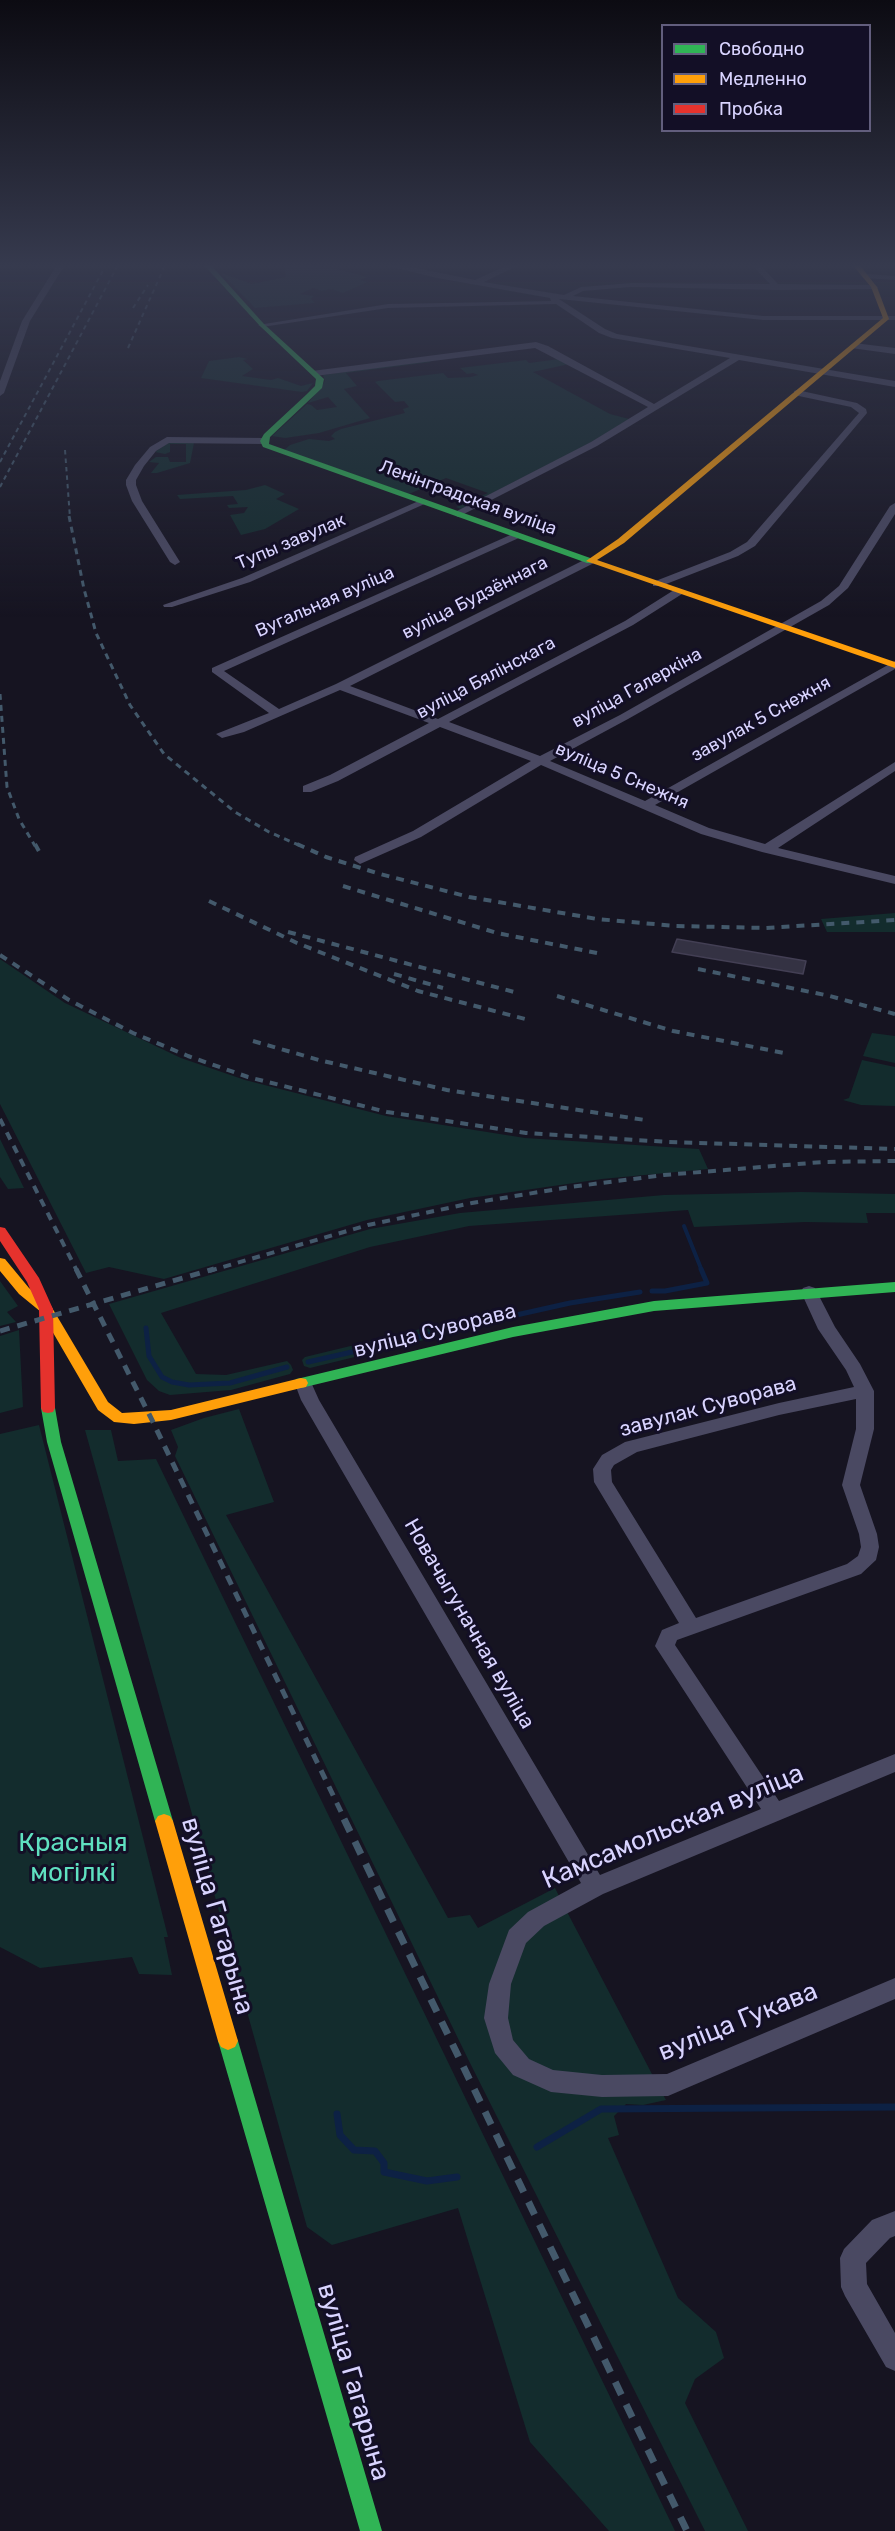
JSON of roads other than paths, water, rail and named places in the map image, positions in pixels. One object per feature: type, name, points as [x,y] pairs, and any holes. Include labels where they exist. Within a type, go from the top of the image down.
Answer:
[{"type":"street","points":[[264,441],[319,386],[320,381]]},
{"type":"street","points":[[606,381],[654,407]]},
{"type":"street","points":[[458,514],[594,444],[697,381]]},
{"type":"street","name":"вуліца Будзённага","points":[[222,734],[240,730],[340,686],[590,561],[621,541],[811,381]]},
{"type":"street","points":[[879,381],[895,384]]},
{"type":"street","points":[[657,584],[734,554],[751,544],[863,411],[854,405],[797,393]]},
{"type":"street","name":"Ленінградская вуліца","points":[[176,562],[137,501],[131,486],[130,480],[148,455],[162,442],[175,439],[264,441],[272,448],[590,561],[895,665]]},
{"type":"street","name":"Тупы завулак","points":[[168,605],[246,580],[424,502]]},
{"type":"street","name":"вуліца Галеркіна","points":[[360,860],[417,834],[541,761],[825,603],[843,588],[895,506]]},
{"type":"street","name":"Вугальная вуліца","points":[[278,713],[216,670],[517,535]]},
{"type":"street","name":"вуліца Бялінскага","points":[[307,789],[334,778],[629,623],[678,592]]},
{"type":"street","name":"завулак 5 Снежня","points":[[645,806],[895,665]]},
{"type":"street","name":"вуліца 5 Снежня","points":[[340,686],[541,761],[705,831],[767,849],[895,880]]},
{"type":"street","points":[[767,849],[895,766]]},
{"type":"street","name":"вуліца Гагарына","points":[[0,1231],[34,1281],[46,1309],[48,1413],[54,1442],[371,2531]]},
{"type":"street","points":[[0,1262],[24,1291],[46,1309]]},
{"type":"street","name":"вуліца Суворава","points":[[46,1309],[103,1406],[119,1418],[142,1419],[171,1415],[304,1384],[513,1332],[654,1306],[895,1287]]},
{"type":"street","points":[[775,1813],[665,1646],[669,1635],[854,1569],[866,1560],[870,1547],[868,1534],[851,1485],[865,1429],[865,1391],[854,1368],[827,1329],[809,1292]]},
{"type":"street","name":"Новачыгуначная вуліца","points":[[304,1384],[316,1410],[595,1887]]},
{"type":"street","name":"завулак Суворава","points":[[692,1628],[603,1482],[602,1469],[608,1460],[631,1447],[779,1409],[865,1391]]},
{"type":"street","name":"Камсамольская вуліца","points":[[503,2045],[496,2018],[500,1984],[517,1937],[536,1919],[595,1887],[895,1763]]},
{"type":"street","name":"вуліца Гукава","points":[[503,2045],[521,2067],[551,2081],[602,2086],[668,2085],[895,1988]]},
{"type":"street","points":[[895,2223],[880,2229],[853,2258],[854,2287],[895,2358]]},
{"type":"waterway","points":[[684,1226],[702,1271]]},
{"type":"waterway","points":[[652,1291],[665,1291],[707,1283],[701,1269]]},
{"type":"waterway","points":[[449,1330],[570,1303],[640,1292]]},
{"type":"waterway","points":[[146,1328],[149,1356],[162,1377],[172,1382],[189,1385],[230,1383],[287,1367]]},
{"type":"waterway","points":[[308,1362],[431,1334]]},
{"type":"waterway","points":[[537,2147],[601,2109],[895,2107]]},
{"type":"waterway","points":[[337,2114],[340,2135],[354,2150],[375,2151],[384,2163],[384,2172],[427,2181],[457,2177]]},
{"type":"railway","points":[[0,462],[43,381]]},
{"type":"railway","points":[[0,487],[56,381]]},
{"type":"railway","points":[[65,450],[70,518]]},
{"type":"railway","points":[[69,516],[96,633],[130,705],[164,754],[235,812],[269,832],[301,846]]},
{"type":"railway","points":[[0,694],[7,787],[19,819],[35,846]]},
{"type":"railway","points":[[35,844],[41,855]]},
{"type":"railway","points":[[297,844],[326,857],[380,874],[469,897],[597,919],[676,926],[766,928],[895,920]]},
{"type":"railway","points":[[343,886],[497,933],[602,954]]},
{"type":"railway","points":[[209,901],[297,943],[418,991],[525,1019]]},
{"type":"railway","points":[[288,932],[518,993]]},
{"type":"railway","points":[[0,955],[69,1000],[133,1033],[188,1056],[248,1077],[387,1112],[526,1133],[669,1142],[895,1149]]},
{"type":"railway","points":[[698,969],[830,996],[895,1014]]},
{"type":"railway","points":[[394,974],[443,988]]},
{"type":"railway","points":[[557,996],[673,1031],[784,1053]]},
{"type":"railway","points":[[253,1041],[319,1060],[447,1090],[645,1120]]},
{"type":"railway","points":[[0,1119],[77,1271]]},
{"type":"railway","points":[[209,1271],[368,1225],[472,1203],[570,1187],[664,1175],[823,1162],[895,1161]]},
{"type":"railway","points":[[76,1269],[94,1304]]},
{"type":"railway","points":[[94,1304],[214,1269]]},
{"type":"railway","points":[[0,1331],[94,1304]]},
{"type":"railway","points":[[94,1304],[345,1820]]},
{"type":"railway","points":[[344,1819],[687,2531]]},
{"type":"park label","name":"Красныя могілкі","points":[[73,1858]]}]
